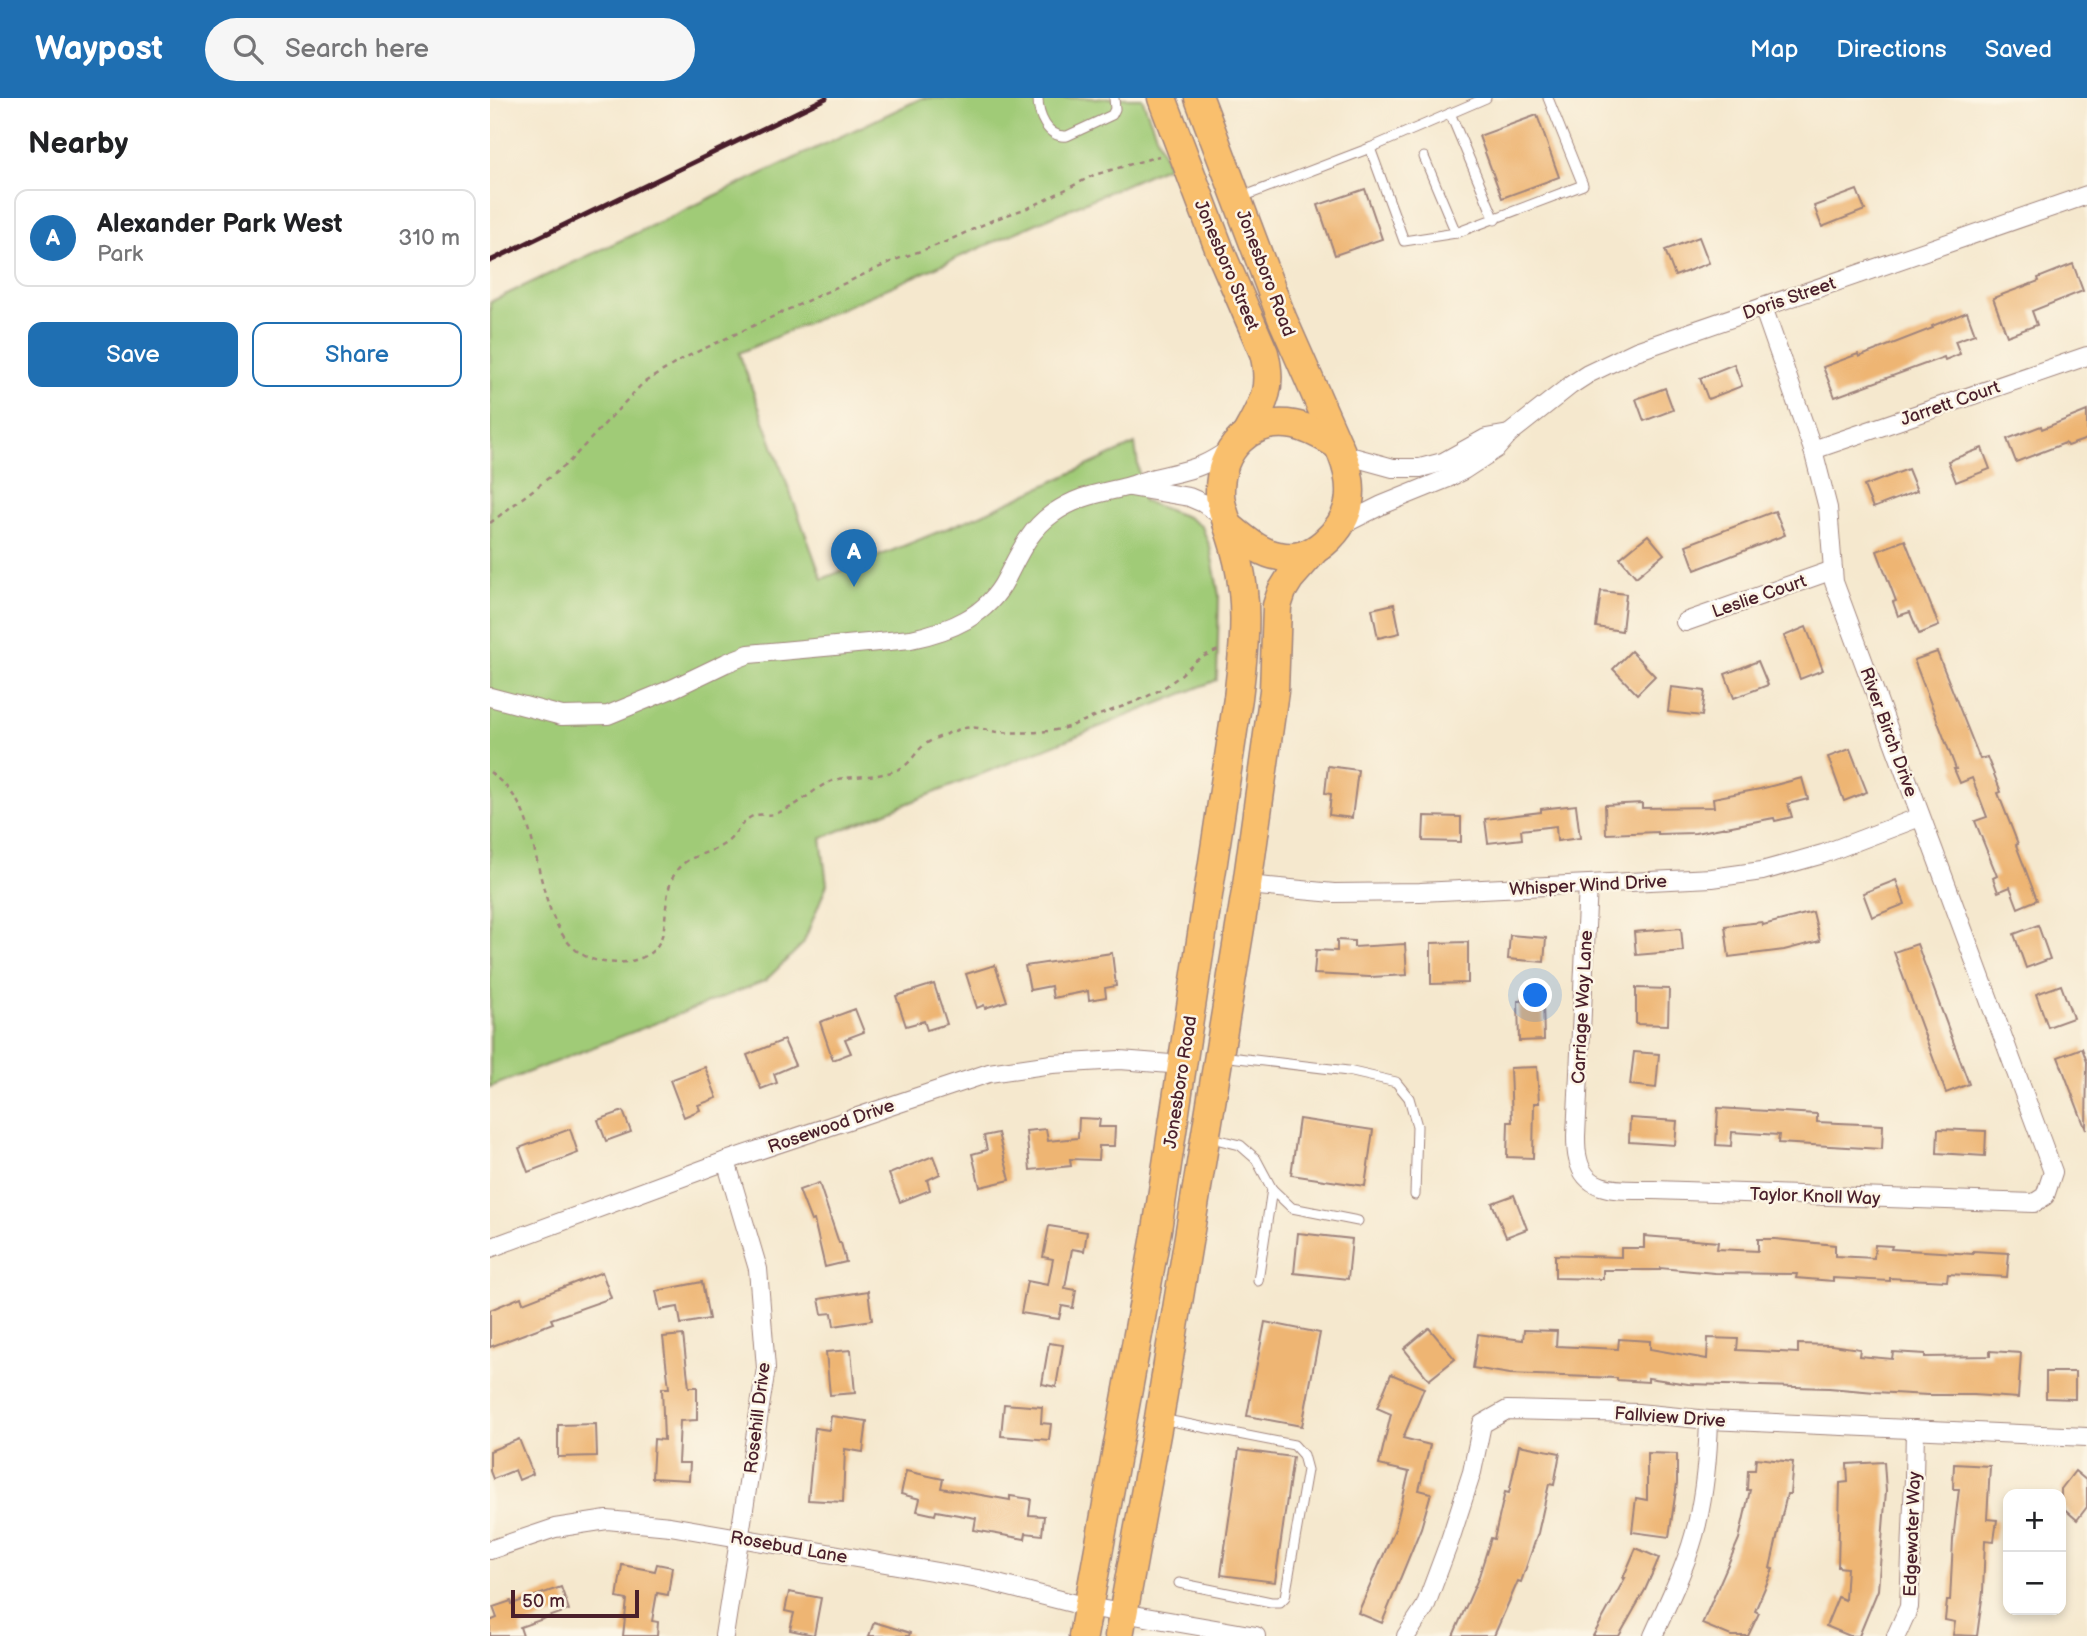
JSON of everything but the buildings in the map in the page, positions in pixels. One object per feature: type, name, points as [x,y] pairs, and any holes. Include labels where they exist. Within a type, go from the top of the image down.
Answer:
[{"type":"main road","name":"Jonesboro Street","points":[[1162,98],[1207,219],[1267,365],[1268,382],[1264,403],[1241,440]]},
{"type":"main road","name":"Jonesboro Road","points":[[1199,98],[1282,318],[1340,450]]},
{"type":"main road","points":[[1268,425],[1292,425],[1305,428],[1340,450],[1349,476],[1349,501],[1342,526],[1313,552],[1286,558],[1267,553],[1227,523],[1221,505],[1221,480],[1224,466],[1241,440],[1268,425]]},
{"type":"main road","name":"Jonesboro Road","points":[[1083,1636],[1157,1230],[1237,707],[1243,650],[1244,593],[1227,523]]},
{"type":"main road","name":"Jonesboro Road","points":[[1121,1625],[1159,1418],[1247,884],[1273,691],[1277,606],[1290,578],[1313,552]]},
{"type":"street","name":"Doris Street","points":[[1342,526],[1382,505],[1437,484],[1464,470],[1496,449],[1509,434],[1571,385],[1611,362],[1664,340],[2087,195]]},
{"type":"street","name":"River Birch Drive","points":[[1763,307],[1813,450],[1828,508],[1835,582],[2044,1148]]},
{"type":"street","name":"Jarrett Court","points":[[1813,450],[2087,356]]},
{"type":"street","name":"Doris Street","points":[[1340,450],[1393,468],[1420,468],[1443,462],[1486,438],[1509,434]]},
{"type":"street","points":[[490,697],[562,716],[608,715],[749,654],[911,639],[936,634],[979,612],[995,596],[1028,538],[1049,516],[1092,494],[1205,464],[1241,440]]},
{"type":"street","points":[[1126,487],[1189,497],[1203,503],[1227,523]]},
{"type":"street","name":"Leslie Court","points":[[1685,622],[1833,570]]},
{"type":"street","name":"Whisper Wind Drive","points":[[1247,884],[1334,893],[1420,892],[1712,878],[1762,871],[1823,854],[1920,817]]},
{"type":"street","name":"Carriage Way Lane","points":[[1576,1129],[1588,885]]},
{"type":"street","name":"Rosewood Drive","points":[[490,1248],[726,1161],[989,1073],[1052,1064],[1120,1060],[1183,1065]]},
{"type":"street","name":"Taylor Knoll Way","points":[[1576,1129],[1578,1161],[1591,1183],[1603,1188],[1641,1190],[2034,1203],[2045,1196],[2053,1172],[2044,1148]]},
{"type":"street","name":"Rosehill Drive","points":[[724,1636],[766,1368],[758,1269],[726,1161]]},
{"type":"street","name":"Fallview Drive","points":[[1406,1636],[1425,1607],[1450,1539],[1472,1472],[1482,1424],[1507,1410],[1638,1413],[1709,1420],[2087,1437]]},
{"type":"street","points":[[1653,1636],[1678,1581],[1697,1525],[1707,1465],[1709,1420]]},
{"type":"street","name":"Edgewater Way","points":[[1896,1636],[1909,1606],[1914,1429]]},
{"type":"street","name":"Rosebud Lane","points":[[490,1550],[555,1528],[607,1520],[670,1526],[978,1579],[1088,1608]]},
{"type":"street","points":[[1088,1608],[1121,1625],[1248,1635]]},
{"type":"lane","points":[[1038,98],[1038,108],[1044,123],[1053,134],[1061,137],[1112,115],[1115,109],[1114,98]]},
{"type":"lane","points":[[1237,199],[1370,148],[1486,98]]},
{"type":"lane","points":[[1370,148],[1404,241],[1456,233],[1583,185],[1548,98]]},
{"type":"lane","points":[[1450,113],[1495,220]]},
{"type":"lane","points":[[1424,157],[1456,233]]},
{"type":"lane","points":[[1219,1056],[1348,1071],[1396,1082],[1409,1098],[1417,1126],[1415,1195]]},
{"type":"lane","points":[[1206,1137],[1240,1145],[1256,1159],[1272,1189],[1292,1208],[1358,1221]]},
{"type":"lane","points":[[1258,1281],[1272,1189]]},
{"type":"lane","points":[[1159,1418],[1294,1445],[1303,1454],[1307,1470],[1285,1597],[1280,1602],[1179,1583]]},
{"type":"path","points":[[490,523],[568,464],[643,383],[686,357],[895,260],[1033,206],[1094,175],[1160,156]]},
{"type":"path","points":[[490,772],[509,789],[522,808],[537,852],[553,916],[563,937],[576,951],[591,959],[611,963],[625,962],[649,955],[664,935],[668,889],[678,869],[688,860],[727,842],[745,820],[755,815],[774,814],[792,807],[836,779],[890,773],[903,768],[924,746],[956,730],[973,727],[993,732],[1027,733],[1077,724],[1133,702],[1172,682],[1197,660],[1221,649]]},
{"type":"green space","points":[[922,98],[1142,98],[1168,166],[739,353],[822,579],[980,515],[1135,444],[1143,501],[1187,517],[1202,527],[1210,547],[1219,595],[1217,680],[821,838],[827,884],[803,944],[765,981],[490,1087],[490,302]]},
{"type":"railway","points":[[490,261],[826,98]]},
{"type":"place","name":"Alexander Park West","points":[[854,587]]}]
